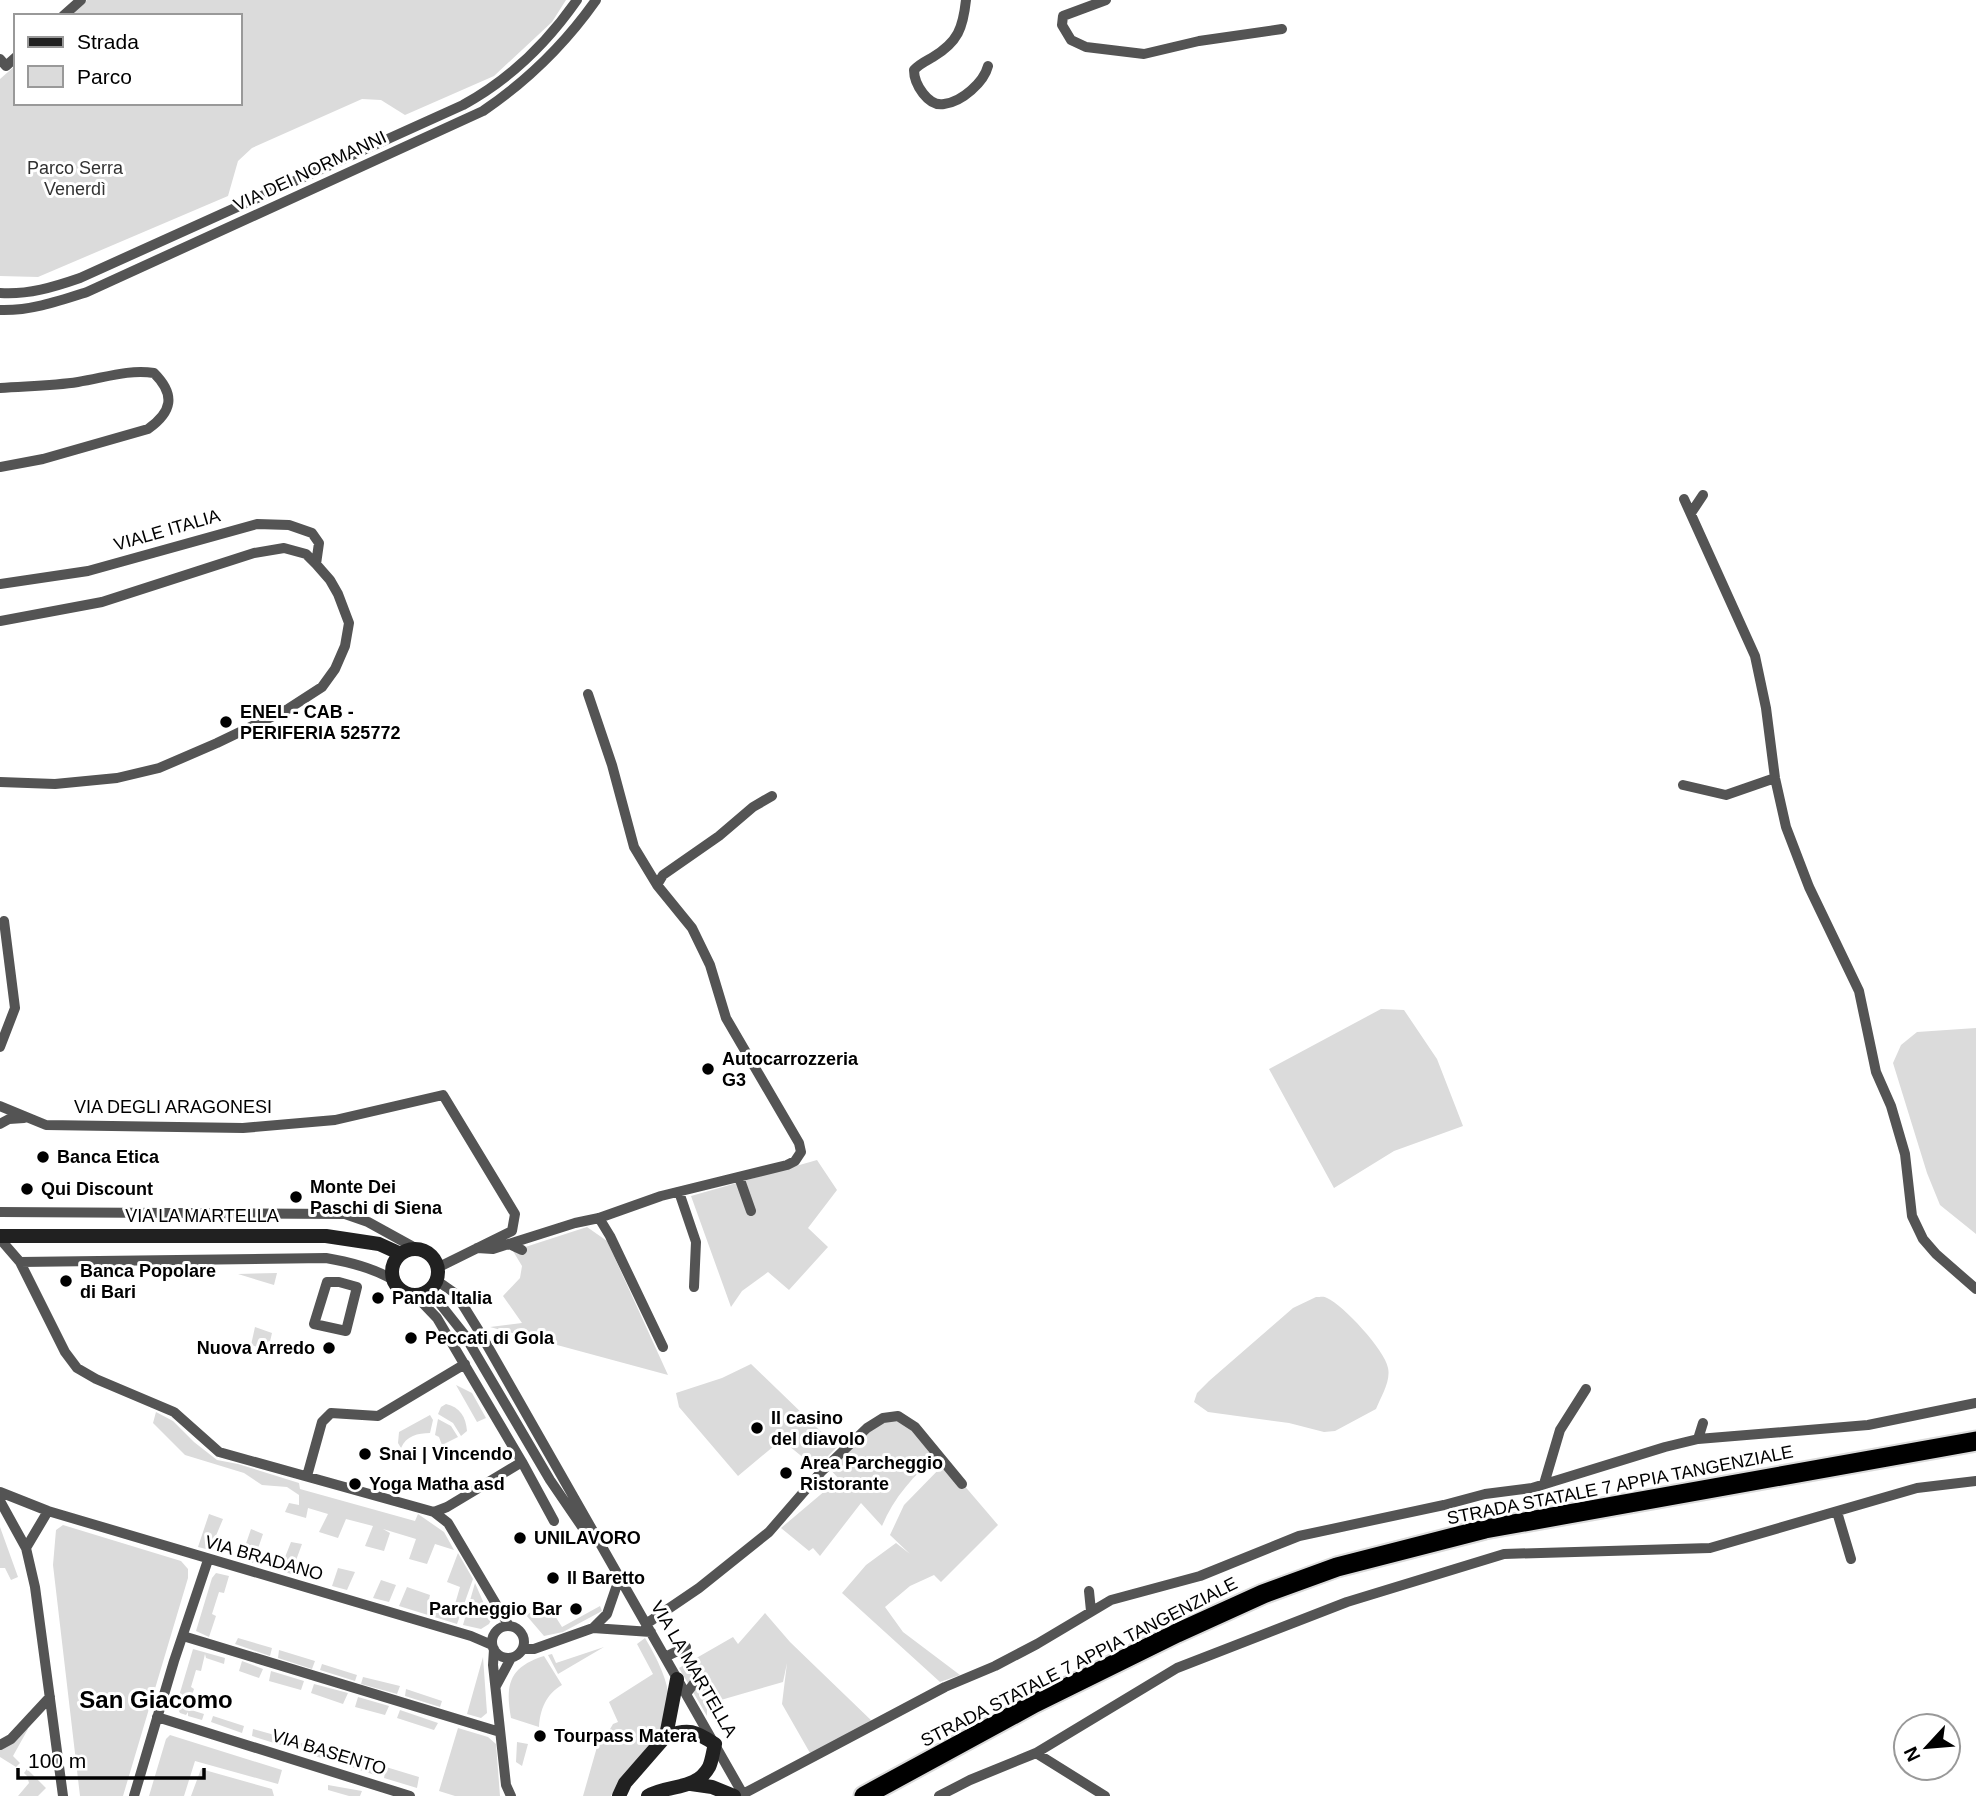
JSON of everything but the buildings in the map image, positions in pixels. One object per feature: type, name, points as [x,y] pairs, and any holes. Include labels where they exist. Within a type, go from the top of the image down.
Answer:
[{"type":"highway","name":"STRADA STATALE 7 APPIA TANGENZIALE","points":[[864,1796],[1023,1710],[1177,1633],[1264,1594],[1337,1567],[1485,1529],[1976,1441]]},
{"type":"street","name":"VIA DEI NORMANNI","points":[[0,293],[17,294],[54,287],[80,278],[463,105],[507,76],[544,42],[577,0]]},
{"type":"street","name":"VIA DEI NORMANNI","points":[[0,310],[55,303],[87,292],[483,111],[515,90],[543,64],[596,0]]},
{"type":"street","points":[[966,0],[957,36],[944,49],[918,65],[914,70],[915,82],[925,95],[937,103],[946,104],[976,87],[982,81],[988,66]]},
{"type":"street","points":[[1106,0],[1063,16],[1062,24],[1072,40],[1095,48],[1144,54],[1199,41],[1282,29]]},
{"type":"street","points":[[0,387],[76,382],[141,371],[154,373],[168,391],[169,399],[159,421],[148,429],[0,467]]},
{"type":"street","points":[[1691,513],[1703,495]]},
{"type":"street","points":[[1684,499],[1755,656],[1766,708],[1774,778],[1798,872],[1858,991],[1877,1072],[1891,1106],[1905,1154],[1912,1216],[1923,1239],[1936,1254],[1976,1289]]},
{"type":"street","name":"VIALE ITALIA","points":[[0,584],[88,571],[257,524],[289,525],[312,533],[318,543],[316,564]]},
{"type":"street","name":"VIALE ITALIA","points":[[0,621],[102,602],[254,554],[284,548],[306,554],[330,580],[349,623],[345,646],[335,669],[322,687],[304,701],[217,743],[159,768],[117,778],[55,783],[0,782]]},
{"type":"street","points":[[477,1248],[493,1249],[680,1192],[780,1167],[795,1161],[802,1152],[773,1087],[756,1058],[726,1018],[710,965],[692,928],[657,885],[634,847],[602,725],[587,694]]},
{"type":"street","points":[[1683,785],[1726,795],[1774,778]]},
{"type":"street","points":[[657,885],[663,875],[719,836],[753,807],[772,796]]},
{"type":"street","points":[[0,1047],[15,1008],[4,921]]},
{"type":"street","name":"VIA DEGLI ARAGONESI","points":[[0,1106],[46,1125],[243,1128],[335,1119],[443,1095],[515,1214],[512,1230],[477,1248],[429,1283]]},
{"type":"street","points":[[0,1124],[9,1119],[28,1118]]},
{"type":"street","points":[[774,1155],[780,1167]]},
{"type":"street","points":[[739,1177],[751,1210]]},
{"type":"street","points":[[680,1192],[696,1242],[694,1287]]},
{"type":"street","points":[[0,1212],[345,1214],[368,1222],[399,1249],[427,1252],[433,1258],[429,1283],[437,1318],[554,1521]]},
{"type":"street","points":[[599,1218],[640,1291],[663,1347]]},
{"type":"street","points":[[358,1240],[368,1222]]},
{"type":"street","name":"VIA LA MARTELLA","points":[[0,1237],[326,1236],[399,1249]]},
{"type":"street","points":[[0,1237],[20,1262],[65,1352],[76,1368],[174,1412],[219,1451],[434,1512],[448,1523],[493,1602],[501,1657],[511,1658]]},
{"type":"street","points":[[509,1244],[522,1250]]},
{"type":"street","points":[[399,1249],[392,1269],[395,1281],[404,1292],[429,1283]]},
{"type":"street","points":[[20,1262],[326,1258],[351,1262],[395,1281]]},
{"type":"street","points":[[327,1282],[339,1282],[357,1287],[346,1331],[314,1324],[327,1282]]},
{"type":"street","name":"VIA LA MARTELLA","points":[[429,1283],[456,1294],[479,1331],[715,1744],[740,1795]]},
{"type":"street","name":"VIA LA MARTELLA","points":[[429,1283],[464,1334],[572,1514],[610,1561]]},
{"type":"street","points":[[307,1476],[322,1422],[331,1413],[378,1416],[465,1364]]},
{"type":"street","points":[[1544,1484],[1560,1430],[1586,1389]]},
{"type":"street","points":[[648,1796],[691,1784],[740,1795],[884,1714],[995,1666],[1037,1644],[1121,1593],[1200,1576],[1299,1536],[1444,1506],[1485,1494],[1544,1484],[1698,1439],[1811,1432],[1868,1425],[1976,1403]]},
{"type":"street","points":[[496,1686],[511,1658],[523,1649],[534,1649],[593,1628],[649,1628],[769,1532],[821,1472],[867,1428],[883,1418],[898,1416],[915,1427],[962,1484]]},
{"type":"street","points":[[1698,1439],[1703,1423]]},
{"type":"street","points":[[434,1512],[522,1462]]},
{"type":"street","points":[[939,1796],[970,1780],[1037,1753],[1177,1668],[1360,1598],[1504,1555],[1710,1548],[1917,1488],[1947,1489],[1976,1481]]},
{"type":"street","name":"VIA BRADANO","points":[[0,1492],[48,1511],[208,1560],[471,1636],[497,1637]]},
{"type":"street","points":[[0,1501],[26,1548],[35,1587],[62,1791],[52,1796]]},
{"type":"street","points":[[26,1548],[48,1511]]},
{"type":"street","points":[[1837,1512],[1851,1559]]},
{"type":"street","points":[[134,1796],[208,1560]]},
{"type":"street","points":[[593,1628],[607,1614],[620,1579]]},
{"type":"street","points":[[1089,1591],[1091,1611]]},
{"type":"street","points":[[497,1637],[522,1634],[531,1641],[544,1644]]},
{"type":"street","points":[[522,1634],[523,1649]]},
{"type":"street","points":[[183,1636],[500,1732]]},
{"type":"street","points":[[497,1637],[496,1686],[500,1732],[506,1785],[511,1796]]},
{"type":"street","points":[[665,1657],[685,1647]]},
{"type":"street","points":[[686,1694],[698,1678]]},
{"type":"street","points":[[666,1736],[677,1679]]},
{"type":"street","points":[[0,1745],[11,1739],[50,1697]]},
{"type":"street","name":"VIA BASENTO","points":[[157,1717],[410,1796]]},
{"type":"street","points":[[619,1796],[625,1783],[666,1736],[683,1730],[698,1733],[715,1744],[709,1766],[691,1784]]},
{"type":"street","points":[[1037,1753],[1105,1796]]},
{"type":"green space","name":"Parco Serra Venerdì","points":[[87,0],[566,0],[552,22],[494,76],[405,115],[381,100],[362,99],[252,148],[238,161],[228,196],[38,277],[0,276],[0,79],[14,67],[14,105],[242,105],[242,14],[72,14]]},
{"type":"green space","points":[[1381,1009],[1404,1010],[1437,1059],[1463,1126],[1394,1151],[1334,1188],[1269,1069]]},
{"type":"green space","points":[[1976,1028],[1976,1234],[1940,1205],[1927,1173],[1893,1063],[1901,1045],[1917,1032]]},
{"type":"green space","points":[[817,1160],[837,1190],[808,1228],[828,1247],[789,1290],[768,1272],[742,1291],[731,1307],[691,1196]]},
{"type":"green space","points":[[587,1227],[607,1241],[668,1375],[490,1327],[522,1323],[503,1296],[520,1278],[522,1266],[513,1251]]},
{"type":"green space","points":[[277,1273],[274,1285],[238,1274]]},
{"type":"green space","points":[[1316,1297],[1326,1297],[1343,1309],[1372,1340],[1385,1360],[1388,1378],[1376,1409],[1335,1431],[1324,1432],[1289,1423],[1208,1412],[1194,1402],[1197,1393],[1209,1381],[1293,1308]]},
{"type":"green space","points":[[255,1327],[272,1333],[268,1350],[251,1345]]},
{"type":"green space","points":[[751,1364],[837,1447],[816,1468],[789,1446],[774,1446],[738,1476],[679,1407],[676,1393],[722,1378]]},
{"type":"green space","points":[[456,1385],[472,1393],[486,1418],[477,1422]]},
{"type":"green space","points":[[446,1404],[459,1410],[464,1417],[467,1431],[461,1436],[453,1423],[438,1414]]},
{"type":"green space","points":[[156,1412],[173,1421],[217,1460],[299,1483],[300,1489],[415,1521],[418,1514],[444,1532],[454,1550],[435,1544],[427,1564],[409,1559],[416,1539],[383,1529],[390,1533],[384,1551],[365,1546],[373,1526],[346,1519],[338,1538],[319,1532],[328,1514],[308,1508],[306,1518],[285,1512],[289,1503],[299,1505],[299,1495],[287,1487],[262,1485],[244,1473],[185,1455],[153,1423]]},
{"type":"green space","points":[[430,1415],[433,1420],[430,1433],[413,1436],[401,1448],[398,1443],[399,1432]]},
{"type":"green space","points":[[898,1416],[938,1455],[906,1487],[892,1505],[882,1526],[861,1503],[820,1556],[813,1548],[809,1551],[781,1528],[839,1479],[827,1466],[876,1421]]},
{"type":"green space","points":[[438,1419],[451,1426],[458,1437],[442,1445],[439,1437],[435,1435]]},
{"type":"green space","points":[[945,1463],[998,1525],[941,1582],[934,1575],[910,1586],[885,1607],[903,1632],[960,1675],[940,1682],[842,1593],[866,1565],[896,1543],[910,1554],[890,1535],[904,1505]]},
{"type":"green space","points":[[209,1514],[223,1519],[210,1550],[198,1547]]},
{"type":"green space","points":[[63,1525],[181,1561],[188,1569],[188,1578],[123,1796],[80,1796],[53,1565],[56,1530]]},
{"type":"green space","points":[[0,1527],[18,1577],[11,1580],[5,1568],[0,1568]]},
{"type":"green space","points":[[251,1529],[263,1534],[253,1563],[241,1558]]},
{"type":"green space","points":[[291,1542],[302,1544],[291,1574],[280,1570]]},
{"type":"green space","points":[[458,1553],[473,1579],[457,1624],[399,1606],[407,1587],[430,1595],[428,1604],[453,1611],[460,1587],[447,1582]]},
{"type":"green space","points":[[338,1568],[355,1572],[347,1590],[332,1586]]},
{"type":"green space","points":[[216,1573],[229,1576],[224,1593],[219,1592],[212,1614],[216,1616],[209,1637],[196,1631],[212,1578]]},
{"type":"green space","points":[[381,1580],[396,1585],[389,1602],[373,1598]]},
{"type":"green space","points":[[475,1583],[491,1620],[481,1629],[463,1625]]},
{"type":"green space","points":[[547,1603],[562,1627],[600,1606],[602,1611],[563,1632],[544,1636],[526,1615]]},
{"type":"green space","points":[[765,1613],[790,1642],[875,1724],[810,1753],[782,1704],[787,1663],[783,1682],[707,1704],[707,1716],[679,1668],[733,1637],[738,1644]]},
{"type":"green space","points":[[238,1638],[272,1648],[270,1656],[235,1644]]},
{"type":"green space","points":[[645,1638],[668,1691],[668,1709],[663,1724],[611,1796],[583,1796],[599,1740],[603,1741],[613,1724],[618,1722],[609,1702],[653,1674],[637,1644]]},
{"type":"green space","points":[[604,1647],[558,1674],[548,1655],[552,1654],[556,1663]]},
{"type":"green space","points":[[193,1649],[225,1658],[224,1664],[206,1658],[205,1654],[201,1671],[196,1670],[188,1709],[204,1714],[202,1720],[188,1716],[188,1712],[186,1715],[180,1713],[176,1706]]},
{"type":"green space","points":[[279,1650],[315,1661],[312,1669],[278,1658]]},
{"type":"green space","points":[[544,1656],[562,1685],[545,1703],[539,1727],[511,1718],[509,1696],[512,1679],[517,1672],[532,1660]]},
{"type":"green space","points":[[483,1657],[487,1713],[481,1718],[467,1714]]},
{"type":"green space","points":[[242,1661],[263,1669],[259,1678],[239,1671]]},
{"type":"green space","points":[[322,1664],[357,1675],[355,1681],[320,1670]]},
{"type":"green space","points":[[271,1671],[304,1681],[301,1690],[269,1681]]},
{"type":"green space","points":[[363,1677],[400,1686],[397,1694],[361,1684]]},
{"type":"green space","points":[[314,1684],[348,1693],[343,1704],[311,1693]]},
{"type":"green space","points":[[406,1689],[442,1701],[440,1707],[405,1696]]},
{"type":"green space","points":[[358,1697],[389,1706],[385,1715],[355,1707]]},
{"type":"green space","points":[[400,1710],[438,1723],[434,1730],[397,1718]]},
{"type":"green space","points":[[213,1716],[244,1726],[242,1733],[211,1722]]},
{"type":"green space","points":[[458,1728],[488,1737],[496,1744],[500,1796],[455,1796],[439,1791]]},
{"type":"green space","points":[[28,1729],[13,1756],[20,1763],[16,1767],[0,1757],[0,1748]]},
{"type":"green space","points":[[253,1729],[289,1739],[287,1747],[252,1736]]},
{"type":"green space","points":[[170,1735],[282,1770],[278,1784],[195,1761],[184,1796],[149,1796],[166,1739]]},
{"type":"green space","points":[[297,1742],[331,1750],[328,1760],[295,1750]]},
{"type":"green space","points":[[517,1742],[528,1744],[522,1766],[516,1762]]},
{"type":"green space","points":[[337,1753],[378,1765],[375,1775],[335,1762]]},
{"type":"green space","points":[[386,1767],[419,1777],[417,1788],[384,1778]]},
{"type":"green space","points":[[27,1769],[46,1788],[38,1796],[18,1796],[29,1783],[24,1773]]},
{"type":"green space","points":[[201,1769],[272,1789],[274,1796],[191,1796]]},
{"type":"green space","points":[[328,1785],[362,1791],[360,1796],[349,1796],[328,1790]]},
{"type":"place","name":"ENEL - CAB - PERIFERIA 525772","points":[[226,722]]},
{"type":"place","name":"Autocarrozzeria G3","points":[[708,1069]]},
{"type":"place","name":"Banca Etica","points":[[43,1157]]},
{"type":"place","name":"Qui Discount","points":[[27,1189]]},
{"type":"place","name":"Monte Dei Paschi di Siena","points":[[296,1197]]},
{"type":"place","name":"Banca Popolare di Bari","points":[[66,1281]]},
{"type":"place","name":"Panda Italia","points":[[378,1298]]},
{"type":"place","name":"Peccati di Gola","points":[[411,1338]]},
{"type":"place","name":"Nuova Arredo","points":[[329,1348]]},
{"type":"place","name":"Il casino del diavolo","points":[[757,1428]]},
{"type":"place","name":"Snai | Vincendo","points":[[365,1454]]},
{"type":"place","name":"Area Parcheggio Ristorante","points":[[786,1473]]},
{"type":"place","name":"Yoga Matha asd","points":[[355,1484]]},
{"type":"place","name":"UNILAVORO","points":[[520,1538]]},
{"type":"place","name":"Il Baretto","points":[[553,1578]]},
{"type":"place","name":"Parcheggio Bar","points":[[576,1609]]},
{"type":"place","name":"Tourpass Matera","points":[[540,1736]]},
{"type":"district","name":"San Giacomo","points":[[156,1700]]}]
